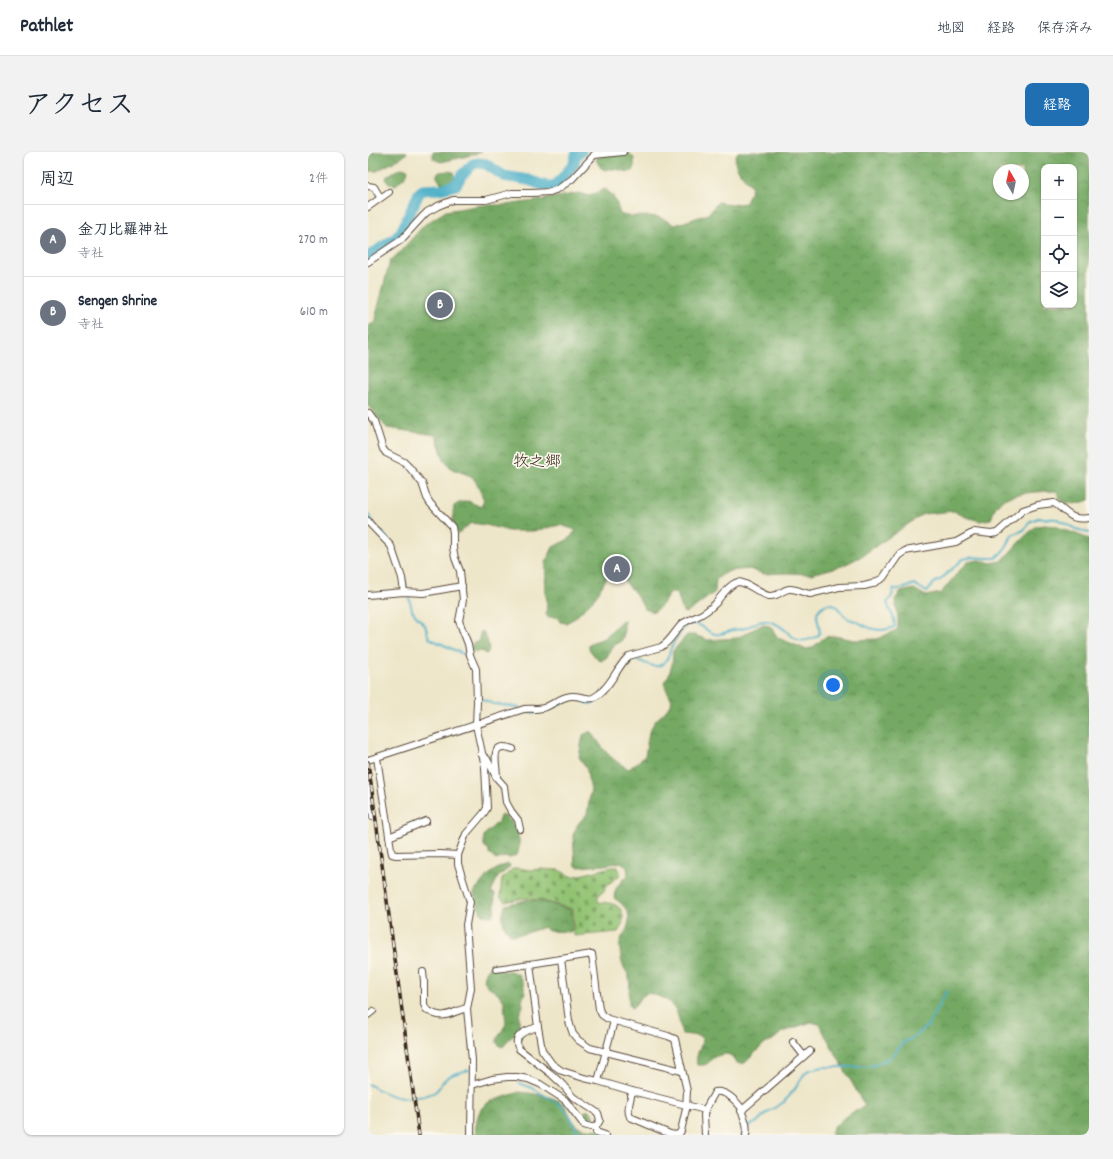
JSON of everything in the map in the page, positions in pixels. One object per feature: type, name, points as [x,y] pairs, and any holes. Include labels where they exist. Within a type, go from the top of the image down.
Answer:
[{"type":"street","points":[[368,262],[401,240],[427,212],[438,206],[453,200],[486,200],[512,193],[550,192],[558,189],[572,179],[596,153],[623,152]]},
{"type":"street","points":[[368,186],[374,187],[380,198]]},
{"type":"street","points":[[368,207],[389,192]]},
{"type":"street","points":[[368,413],[374,421],[383,449],[386,453],[404,462],[409,467],[422,483],[430,503],[452,528],[453,548],[460,571],[462,586],[463,600],[459,621],[476,669],[476,725],[484,767],[487,808],[466,834],[458,855],[458,864],[470,902],[466,925],[471,988],[467,1008],[472,1060],[470,1135]]},
{"type":"street","points":[[368,760],[524,709],[541,708],[561,698],[576,696],[589,698],[595,697],[614,677],[625,658],[661,647],[666,644],[683,624],[707,611],[734,584],[739,582],[762,594],[774,596],[791,588],[810,594],[839,587],[864,586],[872,584],[883,578],[898,556],[905,551],[956,542],[974,532],[991,534],[997,533],[1022,510],[1038,505],[1054,503],[1073,518],[1080,520],[1089,518]]},
{"type":"street","points":[[368,520],[391,546],[407,592]]},
{"type":"street","points":[[368,595],[407,592],[423,593],[462,586]]},
{"type":"street","points":[[497,778],[495,757],[496,751],[503,747],[513,749]]},
{"type":"street","points":[[481,754],[487,759],[497,778],[504,786],[506,802],[518,820],[520,829]]},
{"type":"street","points":[[377,758],[392,854],[458,855]]},
{"type":"street","points":[[368,785],[373,817]]},
{"type":"street","points":[[389,837],[426,821]]},
{"type":"street","points":[[496,969],[592,954],[599,1009],[602,1015],[614,1021],[675,1039],[687,1091],[681,1131],[679,1134],[670,1134],[630,1117],[628,1108],[632,1091]]},
{"type":"street","points":[[561,959],[569,1021],[573,1034],[578,1040],[590,1048],[682,1071]]},
{"type":"street","points":[[530,964],[542,1050],[552,1064],[562,1071],[584,1078],[704,1110]]},
{"type":"street","points":[[423,972],[424,1004],[426,1009],[438,1016],[451,1014],[467,1008]]},
{"type":"street","points":[[598,1081],[614,1021]]},
{"type":"street","points":[[538,1027],[525,1030],[519,1037],[518,1045],[523,1052],[554,1077],[573,1097],[598,1113],[600,1120],[596,1127],[596,1132],[605,1135]]},
{"type":"street","points":[[793,1042],[804,1056]]},
{"type":"street","points":[[743,1110],[810,1051]]},
{"type":"street","points":[[472,1085],[507,1077],[528,1079],[540,1084],[565,1100],[584,1125],[596,1127]]},
{"type":"street","points":[[705,1135],[704,1110],[717,1091],[734,1100],[743,1110],[741,1111],[747,1126],[746,1135]]},
{"type":"green space","points":[[368,152],[407,152],[404,156],[377,171],[368,171]]},
{"type":"green space","points":[[433,152],[482,152],[441,162],[433,159]]},
{"type":"green space","points":[[611,152],[629,153],[634,158],[632,171],[627,172],[615,169],[605,170],[601,168],[596,160],[598,157]]},
{"type":"green space","points":[[738,152],[1089,152],[1089,500],[1072,504],[1061,500],[1057,491],[1034,492],[1009,497],[1003,500],[996,506],[991,519],[980,521],[966,517],[954,511],[923,514],[860,557],[842,566],[811,574],[764,574],[749,569],[729,571],[716,579],[715,592],[687,613],[683,612],[677,593],[670,593],[662,605],[654,612],[645,609],[635,593],[616,572],[609,574],[595,598],[575,618],[566,623],[560,622],[557,617],[549,617],[546,615],[546,562],[553,547],[569,539],[576,530],[560,525],[533,531],[509,531],[471,523],[458,534],[453,520],[454,506],[468,501],[481,507],[484,500],[475,480],[466,474],[452,469],[444,460],[436,435],[387,428],[368,406],[368,326],[374,323],[390,261],[424,225],[446,211],[482,205],[506,205],[579,193],[589,196],[605,189],[614,197],[620,214],[627,216],[658,217],[675,225],[708,214],[718,202],[731,205],[746,203],[752,187],[739,171],[735,162]]},
{"type":"green space","points":[[402,168],[408,170],[405,177],[396,185],[389,184],[386,180],[387,176]]},
{"type":"green space","points":[[448,171],[454,172],[455,177],[448,183],[441,183],[437,177],[437,174]]},
{"type":"green space","points":[[1036,526],[1055,526],[1089,539],[1089,1135],[831,1135],[833,1128],[846,1116],[865,1106],[819,1024],[811,1022],[782,1032],[773,1040],[765,1043],[745,1063],[740,1064],[735,1062],[732,1056],[726,1054],[714,1058],[705,1065],[697,1065],[697,1056],[703,1041],[700,1036],[682,1034],[677,1013],[672,1004],[658,996],[647,993],[640,998],[633,1008],[630,1007],[629,977],[623,965],[620,946],[620,941],[628,925],[629,916],[625,908],[614,898],[620,883],[628,875],[627,867],[621,862],[578,867],[575,865],[573,835],[578,824],[587,814],[591,789],[587,770],[579,757],[583,735],[591,731],[611,757],[629,769],[645,756],[649,732],[655,721],[665,712],[672,702],[664,682],[668,677],[672,665],[673,651],[687,635],[694,635],[708,640],[737,638],[762,625],[770,626],[778,638],[805,649],[812,648],[825,637],[834,636],[855,640],[877,639],[897,630],[898,619],[895,600],[900,592],[914,589],[926,596],[941,593],[968,562],[979,560],[991,563],[1002,561]]},
{"type":"green space","points":[[621,621],[624,621],[624,634],[622,640],[612,647],[607,657],[601,661],[597,659],[589,649],[589,644],[604,638]]},
{"type":"green space","points":[[483,631],[489,647],[488,653],[485,654],[482,651],[475,652],[471,649],[474,642],[480,642],[480,634]]},
{"type":"green space","points":[[502,815],[511,822],[517,832],[519,838],[519,850],[517,855],[510,858],[505,857],[496,860],[489,854],[489,850],[484,846],[484,835],[498,822],[500,816]]},
{"type":"green space","points":[[508,864],[510,865],[509,868],[498,877],[491,892],[495,894],[494,914],[492,916],[483,915],[480,911],[474,893],[488,875],[497,868]]},
{"type":"green space","points":[[612,867],[618,867],[620,875],[607,885],[603,892],[598,896],[598,902],[613,904],[622,911],[623,922],[618,932],[574,936],[573,909],[540,900],[524,898],[505,902],[500,897],[502,879],[511,870],[516,868],[531,870],[559,870],[572,877]]},
{"type":"green space","points":[[526,900],[541,901],[572,910],[572,932],[548,931],[544,927],[524,934],[511,935],[504,925],[504,909],[506,905]]},
{"type":"green space","points":[[494,964],[499,966],[503,971],[510,971],[518,974],[523,983],[525,992],[522,1001],[523,1006],[519,1014],[518,1031],[507,1041],[504,1046],[501,1047],[497,1043],[497,1039],[506,1024],[504,1001],[487,985],[484,980],[487,970]]},
{"type":"green space","points":[[519,1092],[542,1095],[559,1101],[563,1104],[574,1123],[579,1127],[604,1131],[611,1135],[475,1135],[476,1123],[479,1114],[486,1104]]},
{"type":"green space","points":[[590,1111],[594,1116],[593,1122],[588,1122],[583,1119],[583,1112]]},
{"type":"waterway","points":[[368,257],[397,237],[401,232],[419,193],[423,190],[440,189],[456,185],[462,175],[473,164],[486,164],[504,176],[528,180],[546,186],[553,186],[557,184],[574,164],[576,155],[581,152]]},
{"type":"waterway","points":[[368,514],[376,526]]},
{"type":"waterway","points":[[524,712],[543,712],[550,710],[565,701],[575,699],[589,704],[596,702],[608,692],[632,659],[655,666],[664,663],[676,638],[685,627],[690,624],[697,624],[712,633],[717,634],[744,629],[759,622],[766,621],[780,626],[794,638],[804,641],[819,635],[820,628],[817,619],[818,611],[825,605],[833,604],[850,620],[874,629],[889,629],[895,626],[894,619],[887,603],[892,596],[893,590],[905,588],[914,584],[927,592],[934,583],[940,580],[963,559],[973,557],[996,558],[1006,548],[1012,535],[1024,530],[1029,522],[1038,518],[1057,519],[1076,529],[1089,533]]},
{"type":"waterway","points":[[382,532],[392,544]]},
{"type":"waterway","points":[[394,548],[403,572]]},
{"type":"waterway","points":[[404,576],[412,610],[425,625],[429,638],[465,655],[471,665]]},
{"type":"waterway","points":[[479,698],[494,704],[519,708]]},
{"type":"waterway","points":[[741,1135],[743,1129],[757,1122],[766,1113],[784,1102],[795,1089],[805,1073],[809,1070],[823,1067],[871,1066],[886,1060],[893,1055],[904,1042],[915,1037],[927,1026],[947,991]]},
{"type":"waterway","points":[[368,1084],[382,1092],[401,1098],[415,1097],[433,1093],[447,1077],[469,1070]]},
{"type":"waterway","points":[[519,1083],[532,1088],[559,1104],[568,1113],[578,1132],[587,1135]]},
{"type":"railway","points":[[368,762],[419,1135]]},
{"type":"place","name":"Sengen Shrine","points":[[440,305]]},
{"type":"place","name":"金刀比羅神社","points":[[617,569]]},
{"type":"district","name":"牧之郷","points":[[537,462]]}]
